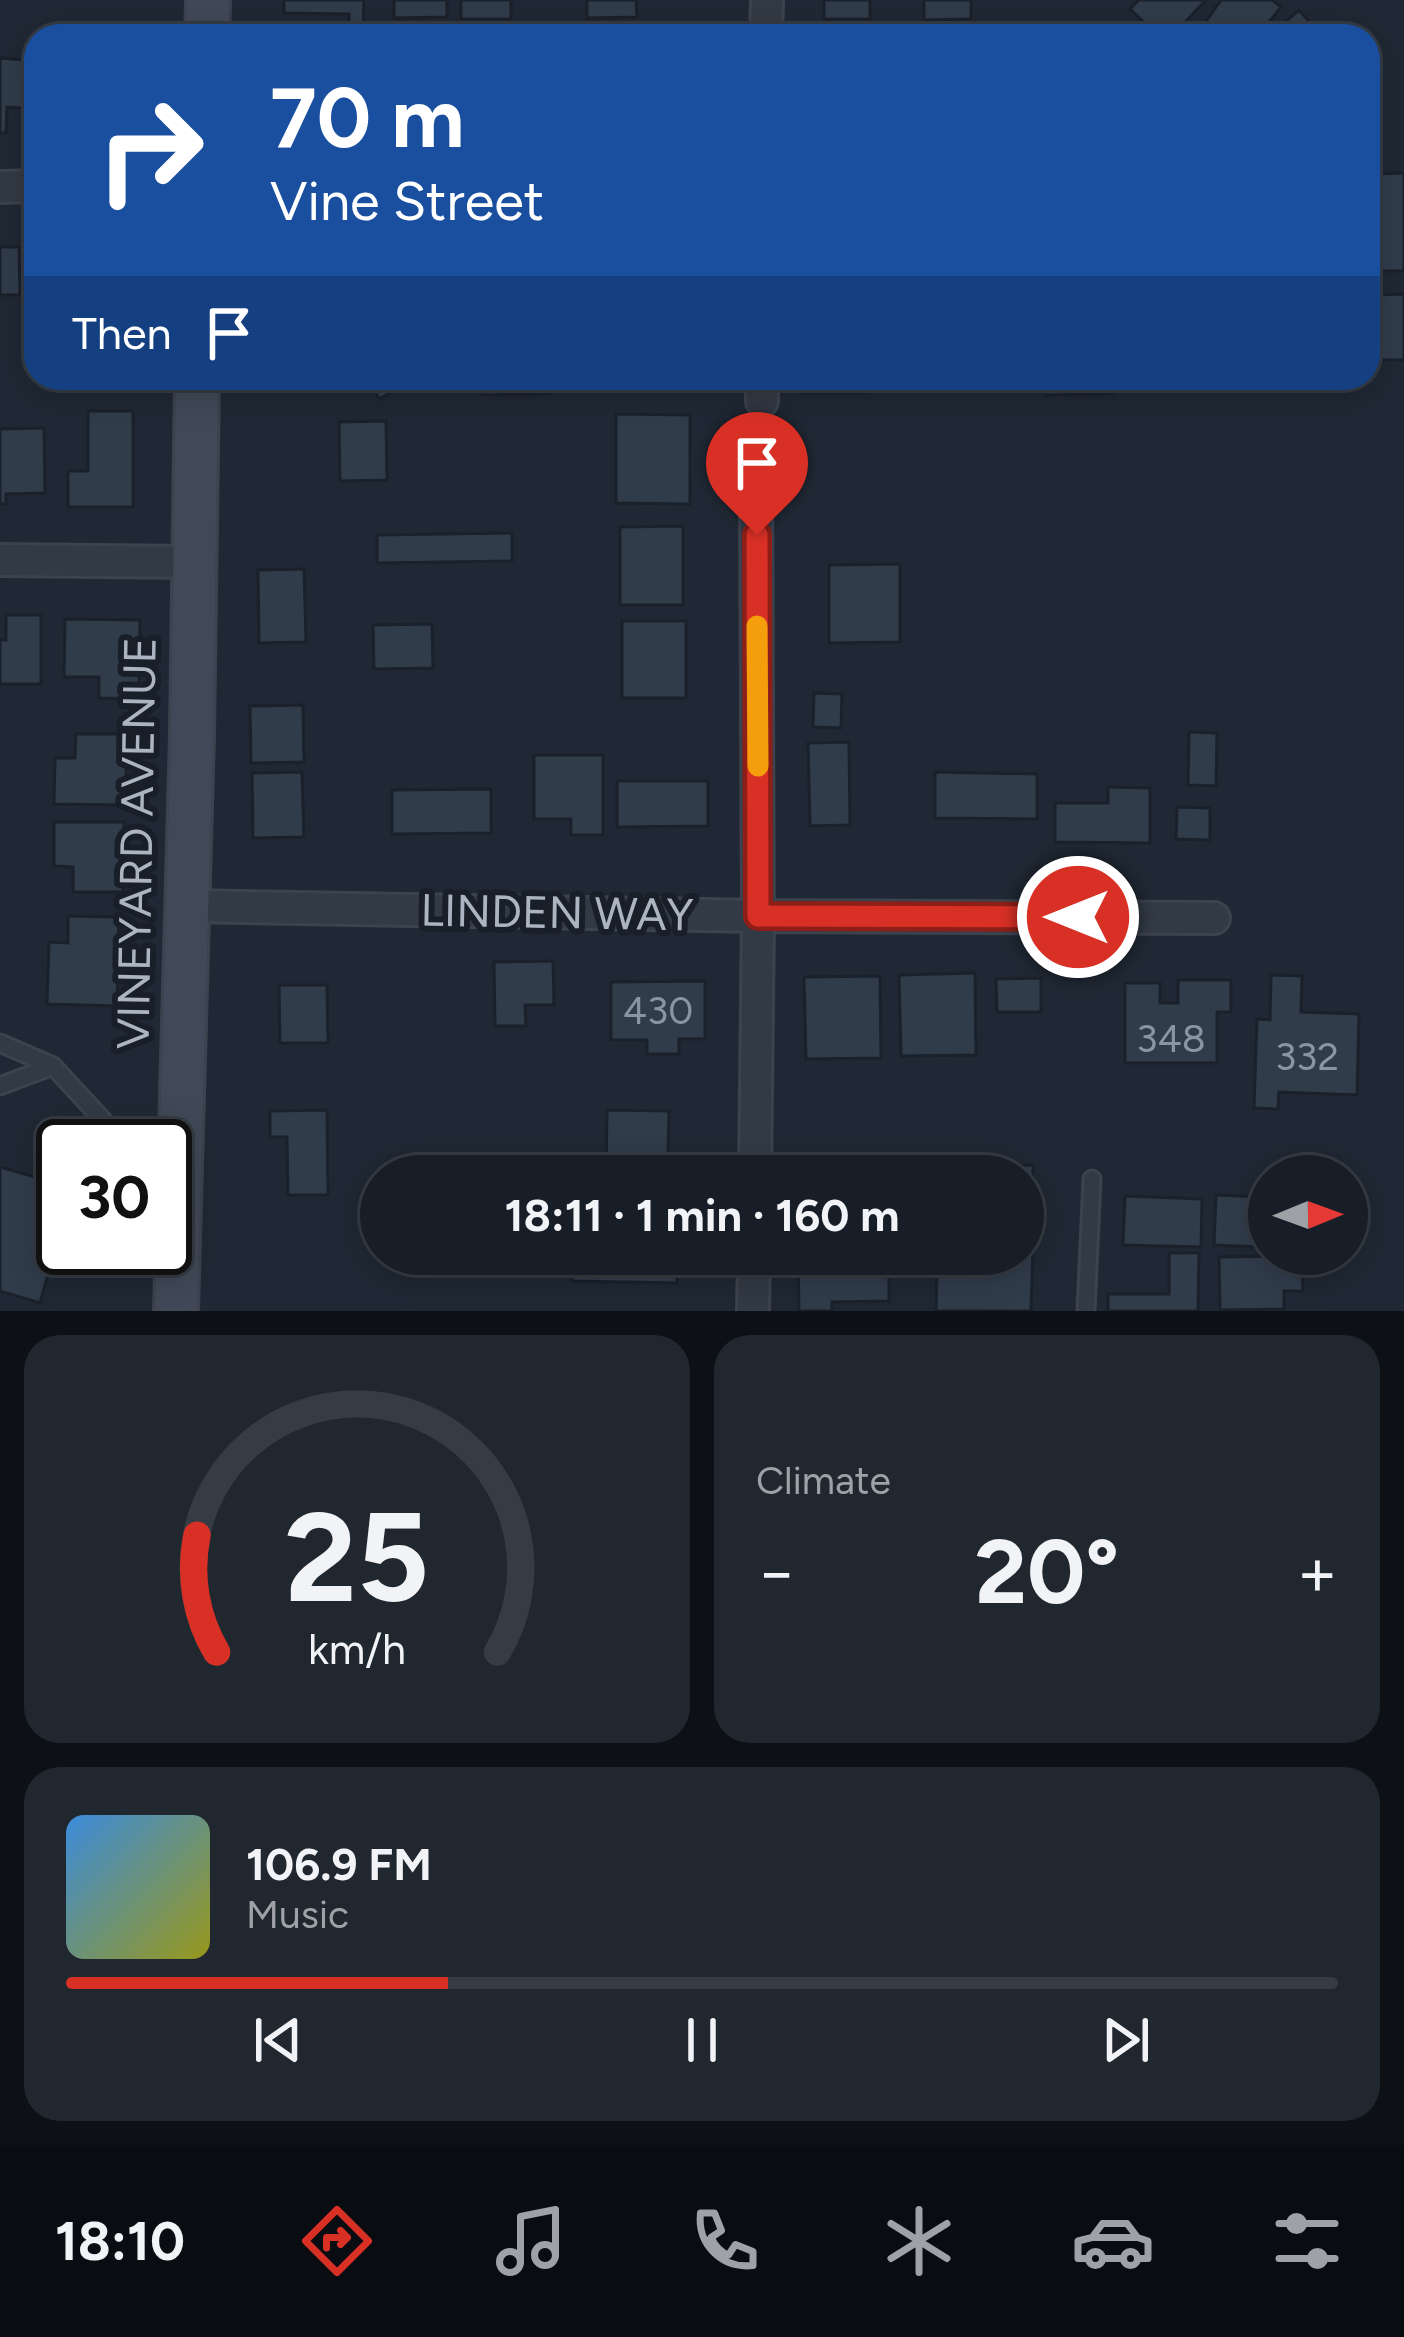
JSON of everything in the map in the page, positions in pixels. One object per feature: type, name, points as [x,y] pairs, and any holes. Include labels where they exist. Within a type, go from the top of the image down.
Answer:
[{"type":"street","name":"VINEYARD AVENUE","points":[[171,1119],[188,906],[197,390]]},
{"type":"street","points":[[754,1155],[756,487]]},
{"type":"street","points":[[0,560],[193,562]]},
{"type":"street","name":"LINDEN WAY","points":[[188,906],[1214,918]]},
{"type":"street","name":"VINEYARD AVENUE","points":[[174,1275],[176,1311]]},
{"type":"street","points":[[753,1311],[754,1275]]},
{"type":"lane","points":[[0,1043],[53,1066],[102,1119]]},
{"type":"lane","points":[[0,1086],[53,1066]]},
{"type":"lane","points":[[1087,1311],[1092,1180]]},
{"type":"building","points":[[284,0],[364,0],[363,24],[349,24],[349,14],[284,13]]},
{"type":"building","points":[[394,0],[447,0],[447,17],[394,18]]},
{"type":"building","points":[[461,0],[511,0],[511,19],[461,19]]},
{"type":"building","points":[[587,0],[636,0],[637,17],[587,18]]},
{"type":"building","points":[[824,0],[870,0],[870,19],[824,19]]},
{"type":"building","points":[[924,0],[971,0],[971,19],[924,20]]},
{"type":"building","points":[[1139,0],[1206,0],[1183,24],[1146,24],[1130,9]]},
{"type":"building","points":[[1221,0],[1272,0],[1281,7],[1268,24],[1204,24]]},
{"type":"building","points":[[1299,10],[1311,24],[1283,24]]},
{"type":"building","points":[[0,58],[24,60],[24,108],[7,107],[6,133],[0,133]]},
{"type":"building","points":[[1404,173],[1404,271],[1380,271],[1380,174]]},
{"type":"building","points":[[0,247],[19,247],[20,295],[0,295]]},
{"type":"building","points":[[1404,294],[1404,360],[1380,360],[1380,295]]},
{"type":"building","points":[[374,390],[396,390],[379,399]]},
{"type":"building","points":[[482,390],[551,390],[551,394],[482,395]]},
{"type":"building","points":[[804,390],[872,390],[872,392]]},
{"type":"building","points":[[1045,390],[1113,390],[1113,394],[1045,395]]},
{"type":"building","points":[[1206,390],[1273,390],[1273,391]]},
{"type":"building","points":[[88,411],[133,411],[133,507],[68,507],[68,471],[88,471]]},
{"type":"building","points":[[616,414],[690,415],[690,504],[616,503]]},
{"type":"building","points":[[386,421],[387,480],[340,481],[339,422]]},
{"type":"building","points":[[44,428],[45,493],[6,494],[6,504],[0,504],[0,429]]},
{"type":"building","points":[[683,526],[683,605],[620,605],[620,527]]},
{"type":"building","points":[[512,533],[512,561],[377,563],[377,535]]},
{"type":"building","points":[[900,564],[900,642],[829,643],[829,565]]},
{"type":"building","points":[[304,569],[306,642],[259,643],[258,570]]},
{"type":"building","points":[[6,615],[41,615],[41,684],[0,684],[0,640],[6,640]]},
{"type":"building","points":[[65,619],[140,620],[139,699],[99,698],[99,677],[64,677]]},
{"type":"building","points":[[622,621],[686,621],[686,698],[622,698]]},
{"type":"building","points":[[432,624],[433,668],[374,669],[373,625]]},
{"type":"building","points":[[814,693],[842,694],[841,728],[813,727]]},
{"type":"building","points":[[303,705],[304,762],[251,763],[250,706]]},
{"type":"building","points":[[1189,732],[1217,733],[1216,786],[1188,785]]},
{"type":"building","points":[[76,734],[126,734],[126,805],[54,804],[55,758],[75,758]]},
{"type":"building","points":[[849,742],[850,825],[810,826],[808,743]]},
{"type":"building","points":[[534,755],[603,755],[603,835],[571,835],[571,819],[534,819]]},
{"type":"building","points":[[302,772],[304,837],[253,838],[252,773]]},
{"type":"building","points":[[935,772],[1037,774],[1037,819],[935,818]]},
{"type":"building","points":[[617,781],[708,781],[708,826],[617,827]]},
{"type":"building","points":[[1108,787],[1150,788],[1150,843],[1055,842],[1055,803],[1108,803]]},
{"type":"building","points":[[491,789],[491,833],[392,834],[392,790]]},
{"type":"building","points":[[1177,807],[1210,808],[1210,840],[1176,839]]},
{"type":"building","points":[[54,822],[124,822],[123,892],[73,892],[73,867],[54,866]]},
{"type":"building","points":[[68,916],[119,917],[117,1006],[47,1004],[49,942],[68,943]]},
{"type":"building","points":[[553,961],[554,1005],[525,1005],[526,1026],[495,1026],[494,962]]},
{"type":"building","points":[[975,973],[976,1055],[901,1056],[899,975]]},
{"type":"building","points":[[1271,975],[1302,976],[1301,1012],[1359,1014],[1357,1095],[1279,1092],[1278,1109],[1254,1108],[1257,1019],[1270,1020]]},
{"type":"building","points":[[880,976],[881,1058],[806,1059],[804,977]]},
{"type":"building","points":[[1041,978],[1041,1012],[997,1012],[996,979]]},
{"type":"building","points":[[1178,980],[1231,980],[1231,1012],[1217,1012],[1217,1063],[1125,1063],[1125,983],[1160,983],[1160,1003],[1178,1003]]},
{"type":"building","points":[[705,981],[705,1039],[679,1039],[679,1054],[647,1054],[647,1040],[611,1040],[611,982]]},
{"type":"building","points":[[279,985],[327,985],[328,1043],[280,1043]]},
{"type":"building","points":[[327,1110],[328,1195],[288,1195],[287,1137],[270,1137],[270,1111]]},
{"type":"building","points":[[607,1110],[669,1111],[668,1154],[689,1155],[606,1155]]},
{"type":"building","points":[[0,1167],[36,1177],[36,1275],[48,1275],[40,1303],[0,1291]]},
{"type":"building","points":[[1216,1195],[1248,1196],[1248,1246],[1214,1245]]},
{"type":"building","points":[[1125,1196],[1202,1199],[1201,1247],[1123,1245]]},
{"type":"building","points":[[1169,1253],[1199,1253],[1198,1311],[1108,1311],[1108,1294],[1169,1294]]},
{"type":"building","points":[[1219,1257],[1248,1257],[1248,1275],[1303,1275],[1303,1291],[1284,1291],[1284,1309],[1220,1310]]},
{"type":"building","points":[[572,1275],[677,1275],[677,1283],[572,1281]]},
{"type":"building","points":[[798,1275],[889,1275],[889,1301],[832,1302],[832,1311],[799,1311]]},
{"type":"building","points":[[937,1275],[1032,1275],[1031,1311],[936,1311]]},
{"type":"slow traffic","points":[[757,626],[758,766]]},
{"type":"route","points":[[757,535],[758,916],[1078,917]]}]
